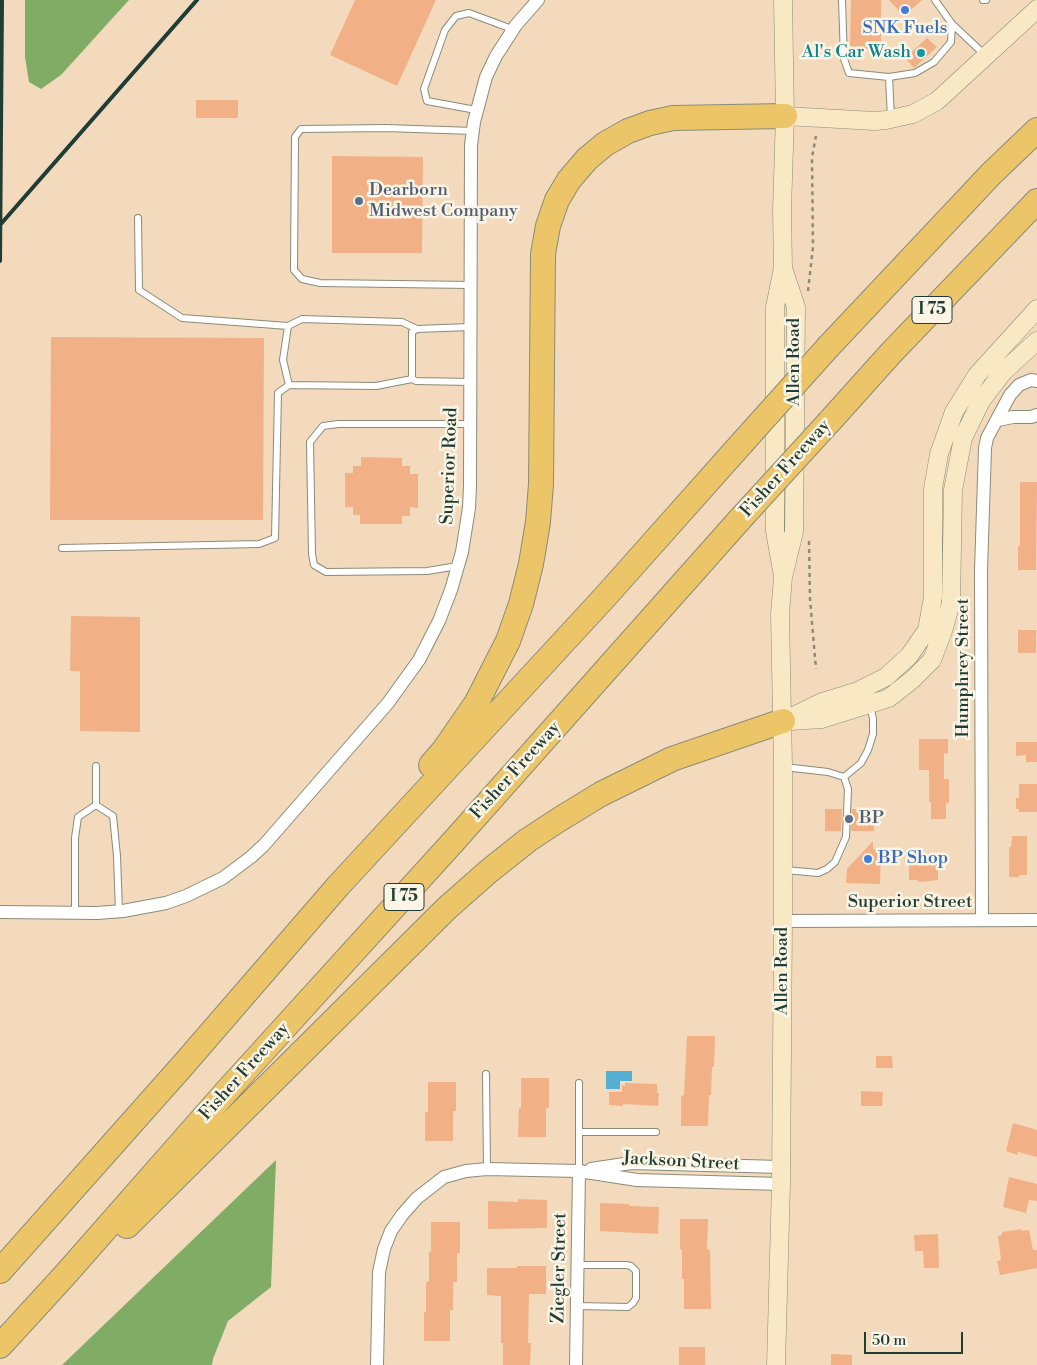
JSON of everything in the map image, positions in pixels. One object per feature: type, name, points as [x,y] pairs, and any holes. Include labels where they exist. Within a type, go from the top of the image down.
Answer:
[{"type":"highway","points":[[338,886],[386,816],[444,750],[477,702],[508,642],[521,604],[532,564],[538,522],[541,484],[543,254],[548,226],[557,200],[569,180],[587,159],[604,144],[628,131],[650,123],[673,118],[785,116]]},
{"type":"highway","points":[[0,1271],[184,1064],[338,886],[604,598],[829,346],[964,202],[1037,130]]},
{"type":"highway","name":"Fisher Freeway","points":[[0,1346],[225,1093],[400,902],[742,517],[891,353],[1037,200]]},
{"type":"highway","points":[[65,1275],[110,1243],[447,908],[528,840],[601,794],[672,759],[783,721]]},
{"type":"main road","name":"Allen Road","points":[[776,1365],[781,1176],[783,921],[783,721],[780,614],[783,577],[794,532],[796,317],[796,307],[783,268],[782,210],[785,116],[783,0]]},
{"type":"main road","points":[[785,116],[875,121],[891,120],[913,114],[938,100],[1037,9]]},
{"type":"main road","points":[[783,721],[822,702],[858,691],[886,677],[909,656],[927,630],[933,597],[933,489],[939,454],[954,412],[977,375],[1037,309]]},
{"type":"main road","points":[[783,721],[822,719],[889,698],[913,679],[932,660],[943,632],[951,603],[953,490],[963,438],[981,401],[1003,372],[1037,342]]},
{"type":"street","name":"Superior Road","points":[[0,912],[119,912],[166,903],[208,886],[238,868],[264,845],[402,685],[419,660],[440,621],[451,590],[466,530],[469,508],[472,145],[476,110],[486,77],[496,56],[512,29],[538,0]]},
{"type":"street","name":"Humphrey Street","points":[[982,920],[981,589],[985,448],[987,438],[1010,395],[1019,385],[1030,380],[1037,382]]},
{"type":"street","points":[[998,420],[1013,417],[1031,417],[1037,414]]},
{"type":"street","name":"Superior Street","points":[[783,921],[1037,920]]},
{"type":"street","name":"Jackson Street","points":[[378,1365],[379,1272],[384,1248],[391,1230],[402,1215],[417,1198],[444,1178],[466,1171],[487,1169],[579,1171],[631,1163],[781,1176]]},
{"type":"street","name":"Ziegler Street","points":[[576,1365],[579,1171]]},
{"type":"lane","points":[[842,0],[844,59],[849,73],[889,77],[915,73],[934,62],[951,42],[952,24]]},
{"type":"lane","points":[[935,0],[952,24],[986,56]]},
{"type":"lane","points":[[1032,0],[1037,5]]},
{"type":"lane","points":[[476,110],[427,102],[424,89],[445,30],[456,16],[469,12],[512,29]]},
{"type":"lane","points":[[889,77],[891,120]]},
{"type":"lane","points":[[471,285],[320,283],[302,279],[294,270],[295,137],[300,129],[386,128],[473,131]]},
{"type":"lane","points":[[138,218],[139,290],[182,318],[288,326],[302,319],[402,322],[416,328],[471,327]]},
{"type":"lane","points":[[288,326],[283,360],[289,385]]},
{"type":"lane","points":[[412,379],[412,332],[416,328]]},
{"type":"lane","points":[[62,548],[259,544],[275,538],[278,392],[289,385],[376,386],[412,379],[416,382],[471,382]]},
{"type":"lane","points":[[458,566],[427,571],[326,572],[314,565],[312,554],[310,442],[323,426],[338,424],[471,424]]},
{"type":"lane","points":[[844,777],[861,763],[868,750],[873,734],[870,704]]},
{"type":"lane","points":[[96,766],[96,805]]},
{"type":"lane","points":[[783,766],[828,772],[844,777]]},
{"type":"lane","points":[[783,870],[818,873],[827,869],[835,862],[846,837],[848,789],[844,777]]},
{"type":"lane","points":[[96,805],[113,816],[119,912]]},
{"type":"lane","points":[[75,913],[75,838],[78,817],[96,805]]},
{"type":"lane","points":[[486,1074],[487,1169]]},
{"type":"lane","points":[[579,1171],[580,1083]]},
{"type":"lane","points":[[579,1132],[656,1132]]},
{"type":"lane","points":[[577,1306],[628,1307],[636,1298],[636,1271],[631,1266],[578,1265]]},
{"type":"green space","points":[[25,0],[129,0],[61,75],[41,89],[29,82],[25,57]]},
{"type":"green space","points":[[276,1160],[271,1287],[228,1321],[212,1365],[62,1365]]},
{"type":"water","points":[[606,1071],[632,1071],[632,1081],[620,1081],[620,1089],[606,1089]]},
{"type":"building","points":[[355,0],[436,0],[397,86],[330,55]]},
{"type":"building","points":[[851,0],[881,0],[881,49],[850,49]]},
{"type":"building","name":"SNK Fuels","points":[[889,0],[922,0],[904,16]]},
{"type":"building","name":"Al's Car Wash","points":[[927,38],[937,47],[914,68],[905,58]]},
{"type":"building","points":[[196,100],[238,100],[238,118],[196,118]]},
{"type":"building","points":[[332,156],[423,157],[422,253],[332,253]]},
{"type":"building","points":[[51,337],[264,338],[263,520],[50,520]]},
{"type":"building","points":[[361,457],[402,458],[402,466],[410,466],[410,474],[418,474],[418,508],[410,507],[410,516],[402,516],[402,524],[360,524],[360,515],[353,515],[353,507],[345,507],[345,473],[353,473],[353,466],[361,466]]},
{"type":"building","points":[[1020,482],[1037,482],[1036,570],[1018,570]]},
{"type":"building","points":[[71,616],[140,617],[140,732],[80,731],[80,671],[70,671]]},
{"type":"building","points":[[1018,630],[1036,630],[1036,653],[1018,653]]},
{"type":"building","points":[[919,739],[948,739],[948,754],[944,753],[944,779],[949,779],[949,803],[946,803],[946,819],[931,819],[929,770],[919,770]]},
{"type":"building","points":[[1016,742],[1037,742],[1037,762],[1026,762],[1026,755],[1016,756]]},
{"type":"building","points":[[1019,784],[1037,784],[1037,812],[1019,812],[1019,809],[1016,809],[1016,798],[1019,798]]},
{"type":"building","points":[[825,809],[842,809],[841,831],[825,831]]},
{"type":"building","points":[[852,809],[874,810],[874,831],[851,831]]},
{"type":"building","points":[[1012,836],[1027,836],[1027,875],[1009,877],[1009,847],[1011,847]]},
{"type":"building","name":"BP Shop","points":[[873,841],[873,849],[881,849],[880,884],[846,883],[847,869]]},
{"type":"building","points":[[917,852],[920,852],[923,861],[938,861],[938,880],[918,882],[918,880],[909,880],[909,861],[917,861]]},
{"type":"building","points":[[687,1036],[715,1036],[708,1126],[681,1126],[681,1096],[684,1095]]},
{"type":"building","points":[[876,1056],[892,1056],[893,1068],[876,1068]]},
{"type":"building","points":[[521,1078],[549,1078],[549,1108],[546,1108],[546,1137],[518,1137],[519,1108],[521,1108]]},
{"type":"building","points":[[428,1082],[456,1082],[456,1111],[453,1111],[453,1141],[425,1141],[425,1112],[428,1112]]},
{"type":"building","points":[[625,1083],[657,1084],[657,1093],[659,1093],[658,1106],[609,1105],[609,1092],[622,1092],[622,1085],[625,1086]]},
{"type":"building","points":[[861,1091],[883,1092],[882,1106],[861,1106]]},
{"type":"building","points":[[1013,1123],[1037,1130],[1037,1157],[1018,1152],[1017,1155],[1006,1151]]},
{"type":"building","points":[[1009,1177],[1037,1184],[1037,1201],[1029,1200],[1026,1213],[1003,1207]]},
{"type":"building","points":[[518,1199],[547,1200],[547,1228],[488,1229],[488,1201],[518,1202]]},
{"type":"building","points":[[600,1203],[659,1207],[658,1234],[600,1231]]},
{"type":"building","points":[[680,1219],[708,1219],[707,1250],[710,1250],[711,1309],[684,1309]]},
{"type":"building","points":[[431,1222],[460,1222],[460,1253],[457,1253],[457,1282],[453,1282],[453,1310],[450,1310],[450,1341],[424,1341],[426,1282],[429,1282],[429,1251],[431,1252]]},
{"type":"building","points":[[1022,1229],[1021,1231],[1029,1230],[1033,1250],[1037,1250],[1037,1268],[1000,1275],[997,1261],[1001,1260],[998,1236],[1002,1235],[1002,1232]]},
{"type":"building","points":[[938,1234],[939,1268],[924,1268],[923,1251],[915,1251],[914,1235]]},
{"type":"building","points":[[517,1266],[546,1266],[546,1294],[529,1294],[528,1343],[531,1343],[530,1365],[503,1365],[501,1296],[487,1295],[487,1268],[517,1268]]},
{"type":"building","points":[[679,1347],[705,1347],[705,1365],[679,1365]]},
{"type":"building","points":[[831,1354],[852,1355],[852,1365],[831,1365]]},
{"type":"railway","points":[[0,261],[2,0]]},
{"type":"railway","points":[[0,225],[197,0]]},
{"type":"place","name":"SNK Fuels","points":[[905,10]]},
{"type":"place","name":"Al's Car Wash","points":[[921,53]]},
{"type":"place","name":"Dearborn Midwest Company","points":[[359,201]]},
{"type":"place","name":"BP","points":[[849,819]]},
{"type":"place","name":"BP Shop","points":[[868,859]]}]
